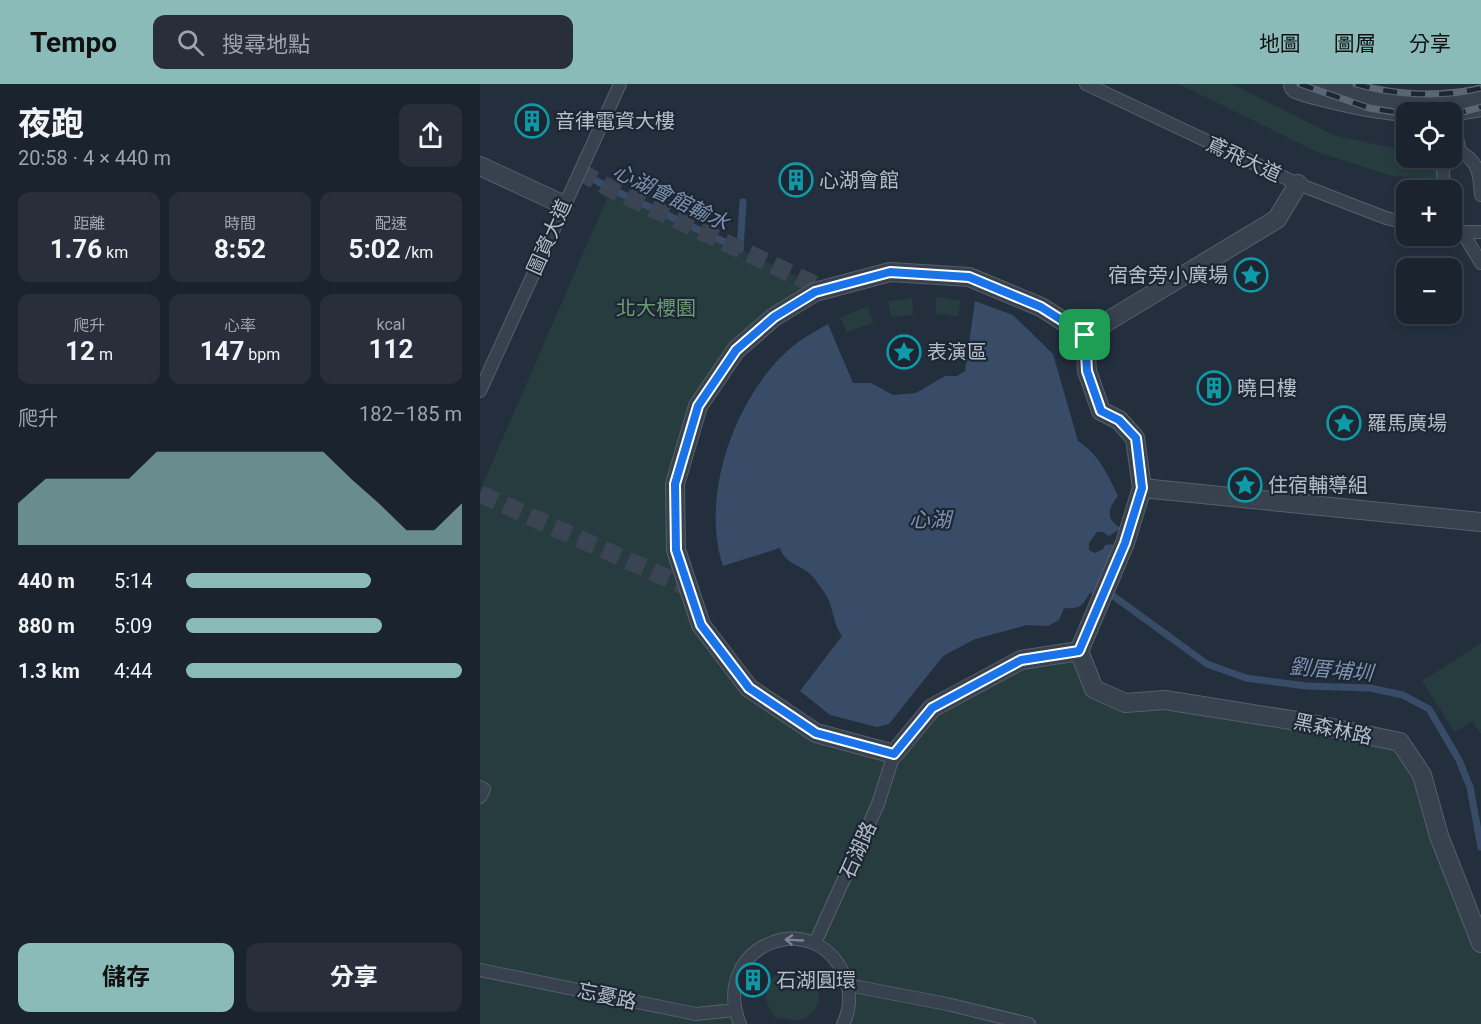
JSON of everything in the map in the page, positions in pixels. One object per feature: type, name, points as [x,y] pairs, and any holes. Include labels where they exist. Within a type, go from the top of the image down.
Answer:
[{"type":"street","points":[[1299,84],[1369,102],[1396,106]]},
{"type":"street","points":[[1462,107],[1481,101]]},
{"type":"street","points":[[480,166],[564,204]]},
{"type":"street","points":[[1085,335],[1277,219],[1298,184]]},
{"type":"street","points":[[890,272],[969,277],[1041,307],[1085,335],[1087,371],[1101,411],[1119,420],[1136,438],[1142,488],[1125,543],[1079,651],[1021,660],[932,708],[894,754],[816,733],[749,688],[701,625],[676,550],[675,484],[698,406],[736,350],[774,317],[815,292],[890,272]]},
{"type":"street","points":[[1142,488],[1481,522]]},
{"type":"street","name":"黑森林路","points":[[1079,651],[1094,689],[1125,703],[1165,700],[1303,722],[1400,742],[1422,775],[1439,837],[1481,943]]},
{"type":"lane","name":"圖資大道","points":[[480,391],[620,84]]},
{"type":"lane","name":"鳶飛大道","points":[[1086,84],[1298,184],[1396,220]]},
{"type":"lane","points":[[1462,159],[1476,164],[1480,174],[1481,195]]},
{"type":"lane","points":[[1462,232],[1481,232]]},
{"type":"lane","points":[[1462,238],[1481,263]]},
{"type":"lane","name":"石湖路","points":[[815,943],[878,804],[894,754]]},
{"type":"lane","points":[[480,787],[484,789],[480,797]]},
{"type":"lane","points":[[740,1024],[735,1010],[734,995],[738,974],[754,952],[778,940],[797,938],[815,943],[830,954],[842,968],[848,985],[849,1004],[843,1024]]},
{"type":"lane","name":"忘憂路","points":[[480,970],[696,1014],[735,1010]]},
{"type":"lane","points":[[848,985],[947,1004],[1029,1024]]},
{"type":"green space","points":[[1179,84],[1232,84],[1333,135],[1396,149],[1396,168],[1447,168],[1442,179],[1392,176],[1317,152]]},
{"type":"green space","name":"北大櫻園","points":[[611,189],[824,289],[774,317],[698,406],[675,484],[676,550],[701,625],[749,688],[816,733],[894,754],[932,708],[1021,660],[1079,651],[1094,689],[1400,742],[1481,943],[1481,1024],[843,1024],[849,1004],[830,954],[778,940],[738,974],[740,1024],[480,1024],[480,491]]},
{"type":"green space","points":[[936,297],[961,300],[958,316],[936,314]]},
{"type":"green space","points":[[912,298],[913,315],[891,317],[888,301]]},
{"type":"green space","points":[[868,306],[873,323],[847,332],[840,318]]},
{"type":"green space","points":[[1481,643],[1481,734],[1472,721],[1455,732],[1422,681]]},
{"type":"green space","name":"石湖圓環","points":[[790,968],[812,981],[819,994],[815,1010],[800,1020],[776,1018],[767,1003],[767,988],[770,982],[781,971]]},
{"type":"water","name":"心湖","points":[[975,301],[1013,315],[1053,354],[1078,441],[1097,458],[1118,496],[1110,509],[1110,518],[1121,528],[1109,536],[1103,532],[1097,532],[1089,543],[1089,550],[1095,553],[1103,549],[1105,545],[1113,544],[1100,583],[1105,589],[1089,594],[1080,606],[1064,608],[1059,620],[1048,626],[1027,625],[975,639],[943,656],[889,724],[877,727],[830,715],[800,691],[842,636],[822,589],[810,573],[790,562],[780,548],[723,566],[717,538],[716,507],[720,476],[728,445],[757,387],[776,363],[797,343],[828,324],[853,383],[871,383],[893,395],[916,393],[945,376],[957,376],[965,371]]},
{"type":"waterway","name":"心湖會館輸水","points":[[579,171],[611,189],[740,249],[743,202]]},
{"type":"waterway","name":"劉厝埔圳","points":[[1105,590],[1207,664],[1246,678],[1306,686],[1370,688],[1403,695],[1429,709],[1459,760],[1470,787],[1481,847]]},
{"type":"tunnel","points":[[579,171],[611,189],[824,289]]},
{"type":"tunnel","points":[[480,494],[689,588]]},
{"type":"railway","points":[[1300,84],[1369,108],[1396,112]]},
{"type":"railway","points":[[1356,84],[1386,91],[1418,94],[1451,93],[1481,88]]},
{"type":"railway","points":[[1462,112],[1481,107]]},
{"type":"place","name":"音律電資大樓","points":[[532,121]]},
{"type":"place","name":"心湖會館","points":[[796,180]]},
{"type":"place","name":"宿舍旁小廣場","points":[[1251,275]]},
{"type":"place","name":"表演區","points":[[904,352]]},
{"type":"place","name":"曉日樓","points":[[1214,388]]},
{"type":"place","name":"羅馬廣場","points":[[1344,423]]},
{"type":"place","name":"住宿輔導組","points":[[1245,485]]},
{"type":"place","name":"石湖圓環","points":[[753,980]]},
{"type":"route","points":[[890,272],[969,277],[1041,307],[1085,335],[1087,371],[1101,411],[1119,420],[1136,438],[1142,488],[1125,543],[1079,651],[1021,660],[932,708],[894,754],[816,733],[749,688],[701,625],[676,550],[675,484],[698,406],[736,350],[774,317],[815,292],[890,272]]}]
